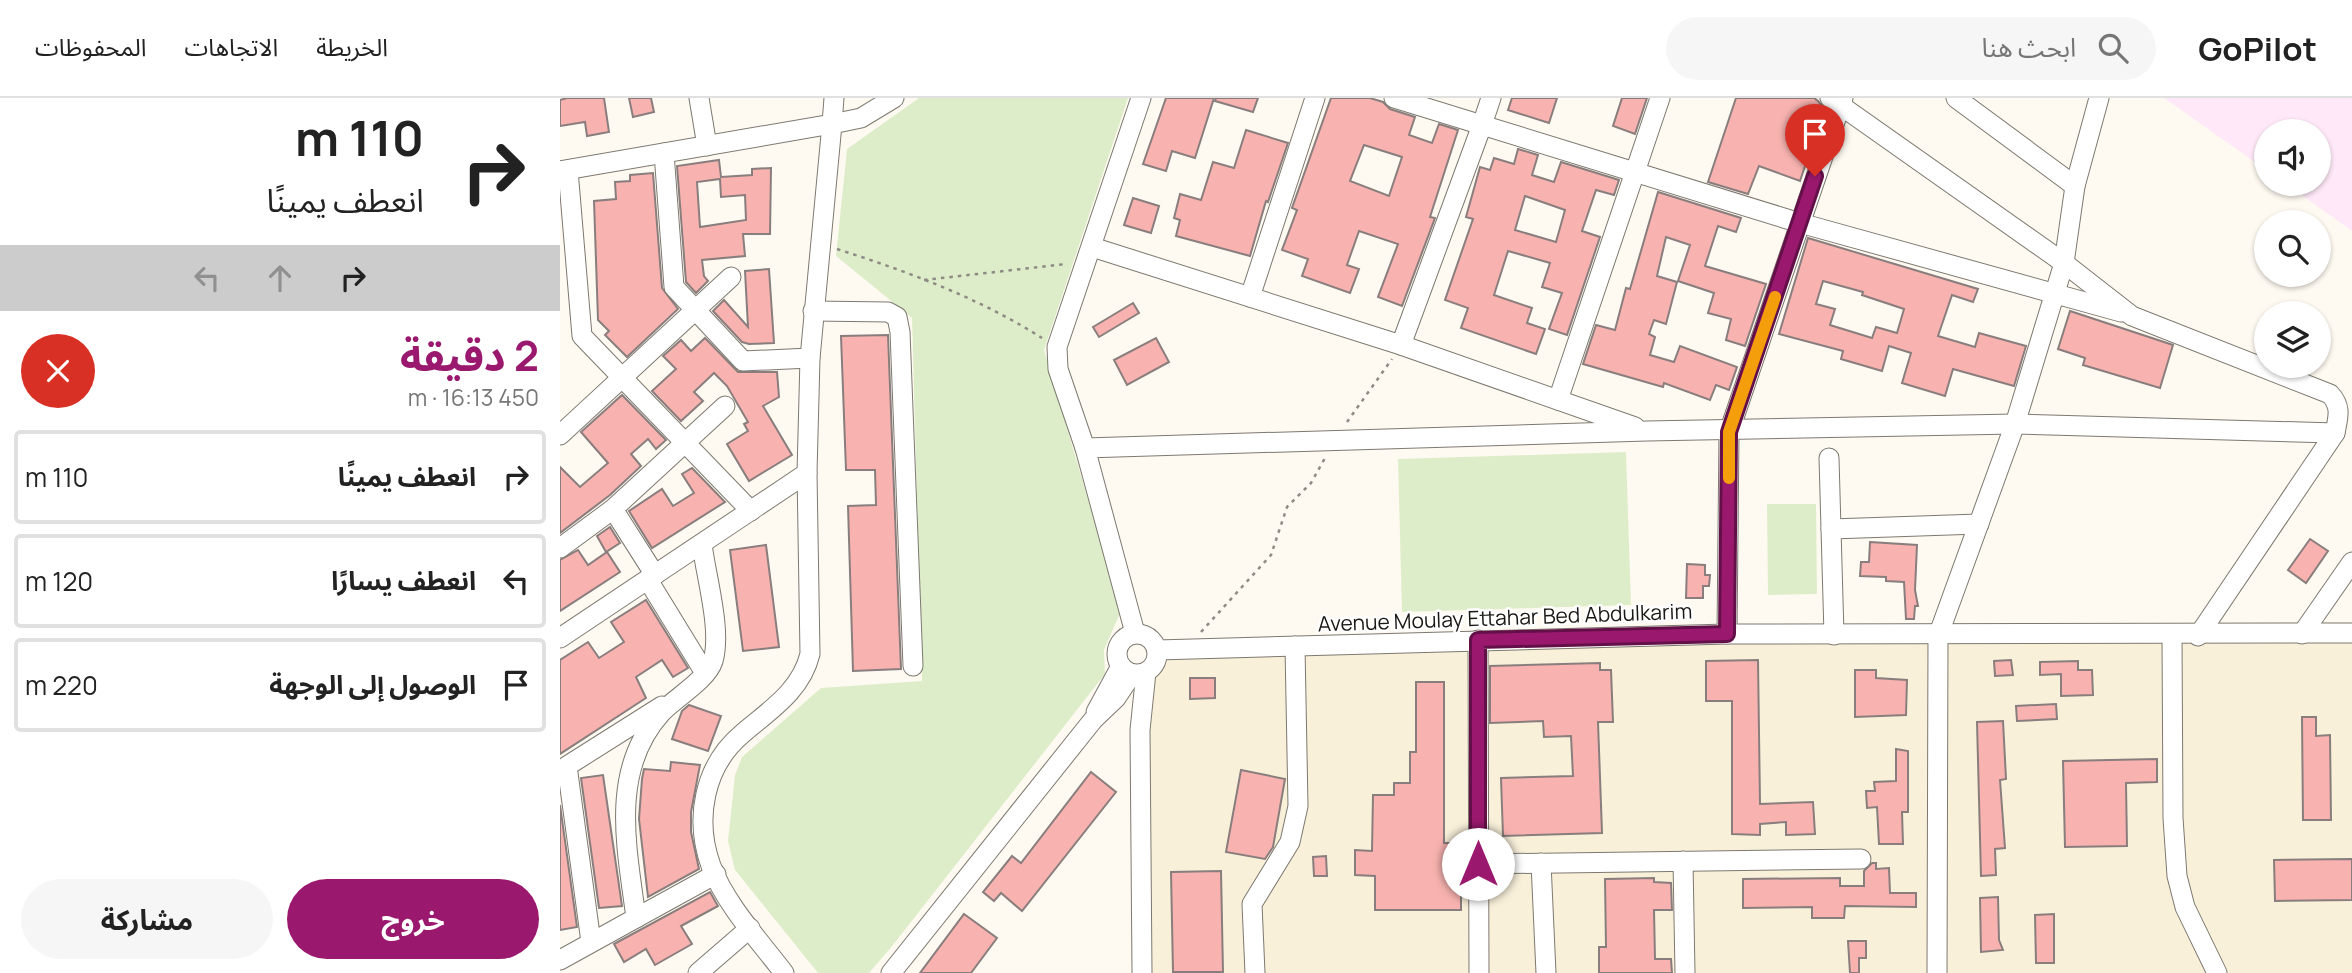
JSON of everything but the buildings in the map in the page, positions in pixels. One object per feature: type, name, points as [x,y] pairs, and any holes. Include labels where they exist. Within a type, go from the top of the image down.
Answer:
[{"type":"street","points":[[699,98],[707,146]]},
{"type":"street","points":[[784,973],[750,928],[711,866],[704,830],[704,796],[713,768],[728,746],[790,693],[805,674],[810,654],[807,473],[810,358],[834,98]]},
{"type":"street","points":[[751,511],[582,336],[564,170],[861,118],[894,98]]},
{"type":"street","points":[[1135,633],[1085,448],[1058,369],[1057,347],[1140,98]]},
{"type":"street","points":[[1250,297],[1315,98]]},
{"type":"street","points":[[1394,98],[1800,223],[2132,316],[2330,394],[2340,410],[2335,433],[2199,636]]},
{"type":"street","points":[[1402,345],[1491,98]]},
{"type":"street","points":[[1558,400],[1660,98]]},
{"type":"street","points":[[1956,98],[2076,186]]},
{"type":"street","points":[[1937,973],[1938,636],[2015,424],[2055,294],[2064,263],[2076,186],[2099,98]]},
{"type":"street","points":[[1727,634],[1729,432],[1800,223],[1837,100],[2064,263],[2132,316]]},
{"type":"street","points":[[664,153],[674,287],[743,361],[810,358]]},
{"type":"street","points":[[1090,254],[1250,297],[1402,345],[1647,431]]},
{"type":"street","points":[[560,435],[731,277]]},
{"type":"street","points":[[813,311],[888,312],[897,317],[900,332],[913,666]]},
{"type":"street","points":[[560,548],[613,509],[725,406]]},
{"type":"street","points":[[1085,448],[1647,431],[1729,432],[2015,424],[2335,433]]},
{"type":"street","points":[[1829,458],[1834,635]]},
{"type":"street","points":[[560,638],[807,473]]},
{"type":"street","points":[[613,509],[705,673]]},
{"type":"street","points":[[1830,529],[1979,524]]},
{"type":"street","points":[[591,942],[563,768],[675,697],[712,664],[716,643],[702,544]]},
{"type":"street","points":[[2302,634],[2352,562]]},
{"type":"street","points":[[891,973],[1093,720],[1116,698],[1133,671],[1155,663],[1157,650],[1152,639],[1135,633],[1124,638],[1117,648],[1133,671],[1133,698],[1140,730],[1142,973]]},
{"type":"street","name":"Avenue Moulay Ettahar Bed Abdulkarim","points":[[1157,650],[1727,634],[2199,636],[2352,633]]},
{"type":"street","points":[[2172,636],[2176,876],[2185,907],[2217,973]]},
{"type":"street","points":[[1478,640],[1479,973]]},
{"type":"street","points":[[1255,973],[1252,904],[1290,842],[1298,806],[1295,646]]},
{"type":"street","points":[[636,918],[627,849],[625,787],[631,764],[655,720],[675,697]]},
{"type":"street","points":[[1478,864],[1861,859]]},
{"type":"street","points":[[1683,861],[1685,973]]},
{"type":"street","points":[[1541,863],[1546,973]]},
{"type":"street","points":[[560,960],[716,874]]},
{"type":"street","points":[[698,973],[750,928]]},
{"type":"path","points":[[819,244],[923,280],[999,311],[1057,347]]},
{"type":"path","points":[[923,280],[1090,254]]},
{"type":"path","points":[[1184,649],[1254,577],[1270,555],[1287,507],[1311,483],[1335,440],[1402,345]]},
{"type":"shaded area","points":[[2164,98],[2352,98],[2352,231],[2331,216],[2331,210],[2323,210],[2303,196],[2331,196],[2331,119],[2254,119],[2254,162]]},
{"type":"shaded area","points":[[2352,622],[2352,973],[1148,973],[1146,644],[1934,624]]},
{"type":"green space","points":[[919,98],[1128,98],[1044,350],[1121,611],[1104,650],[1105,674],[893,945],[869,973],[818,973],[735,870],[728,841],[735,775],[742,757],[821,688],[922,681],[912,318],[836,256],[847,149]]},
{"type":"green space","points":[[1626,452],[1631,605],[1402,612],[1398,459]]},
{"type":"green space","points":[[1767,504],[1816,504],[1817,594],[1768,595]]},
{"type":"slow traffic","points":[[1729,478],[1729,432],[1775,297]]},
{"type":"route","points":[[1478,864],[1478,640],[1727,634],[1729,432],[1815,176]]}]
